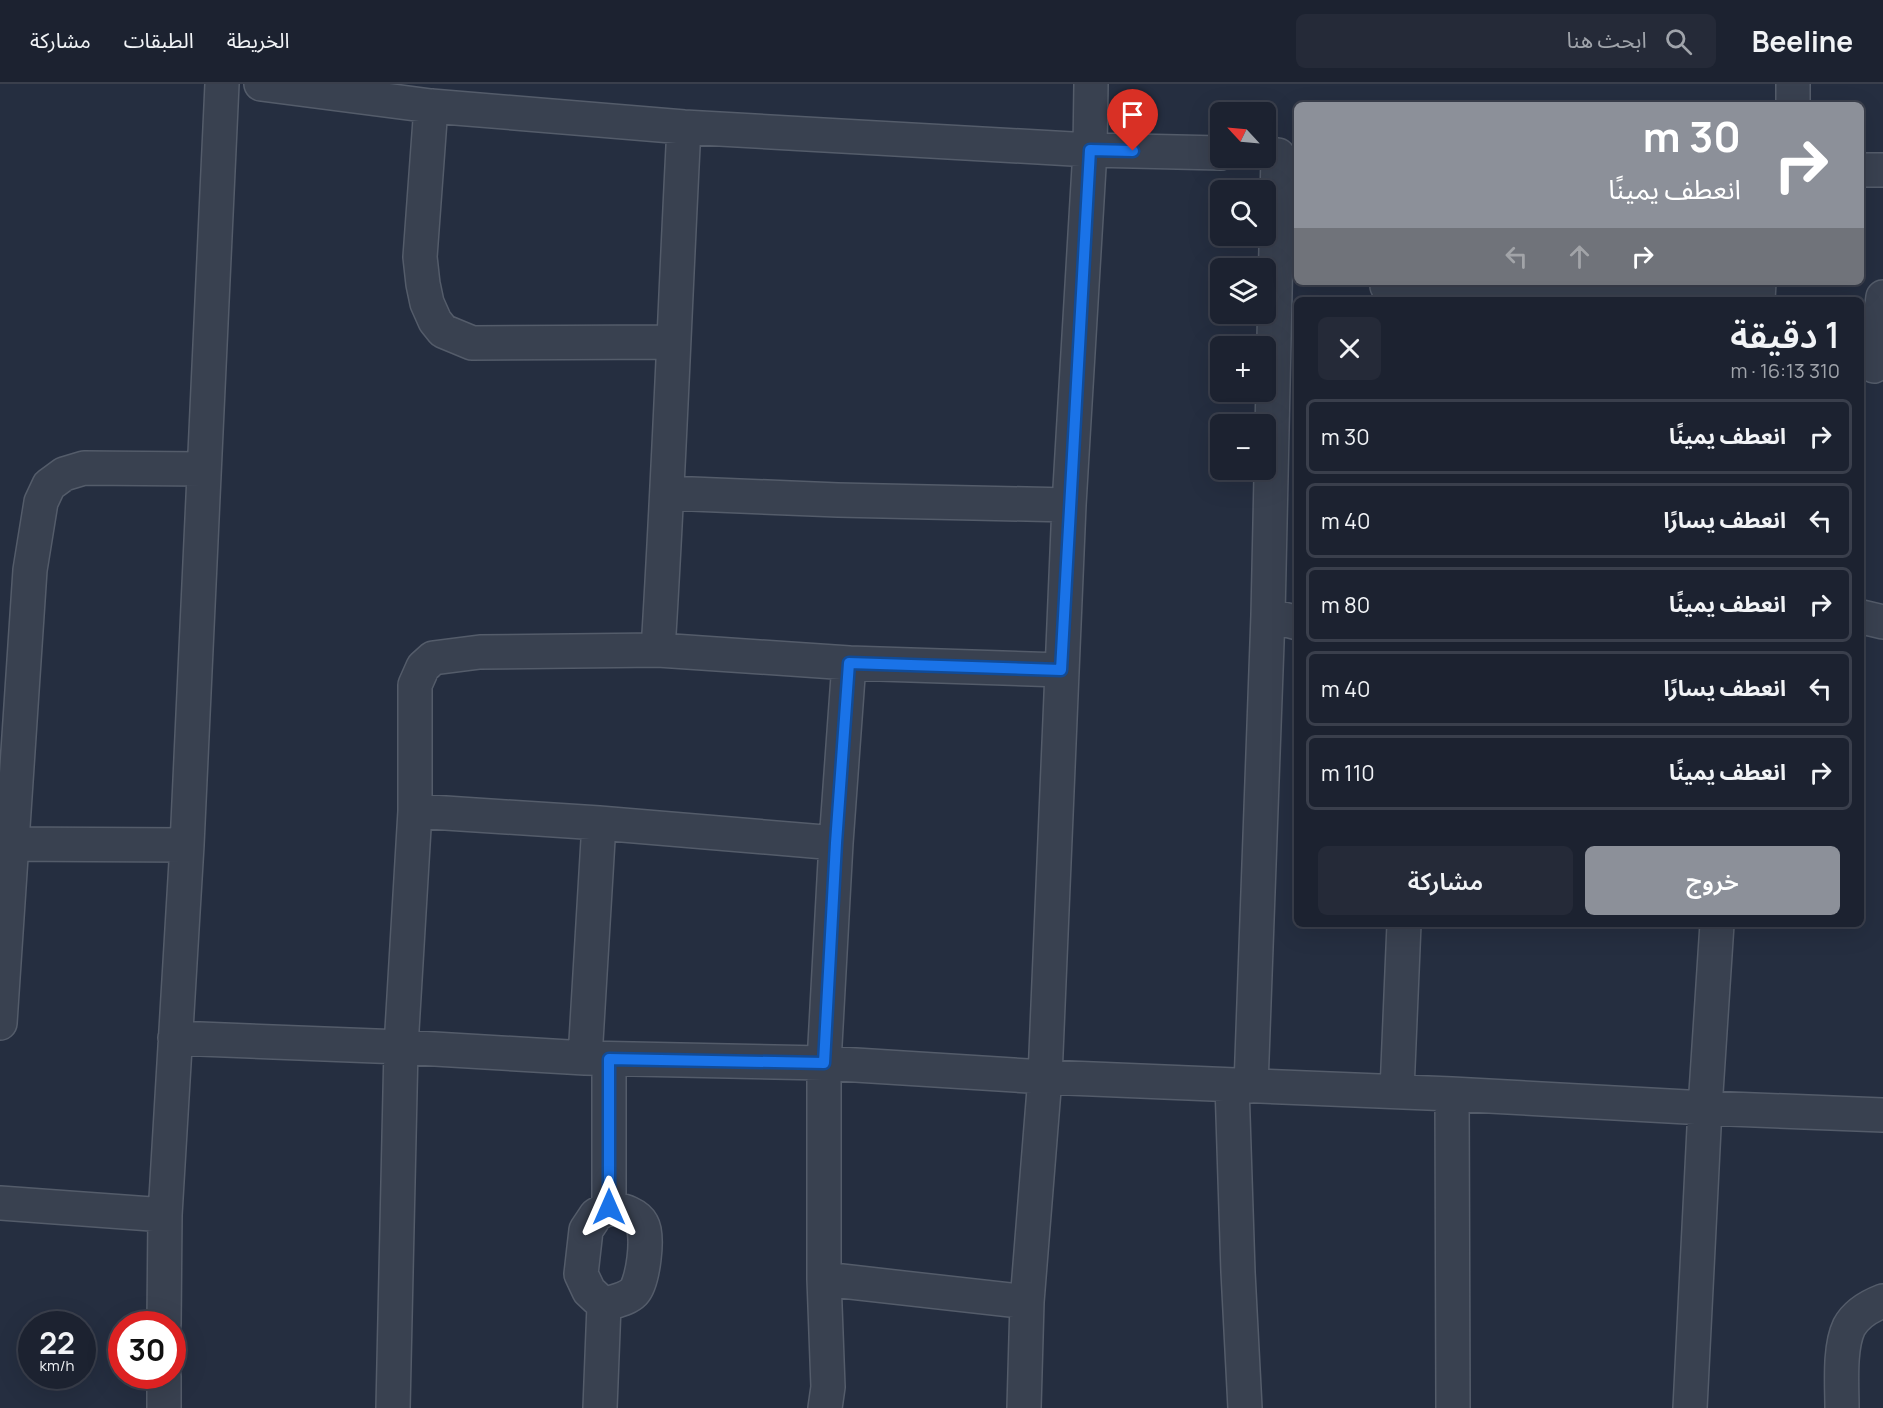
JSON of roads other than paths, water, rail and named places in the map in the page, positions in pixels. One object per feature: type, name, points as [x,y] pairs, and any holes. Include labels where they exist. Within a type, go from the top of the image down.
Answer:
[{"type":"street","points":[[164,1311],[165,1215],[187,845],[222,84]]},
{"type":"street","points":[[261,84],[446,99],[684,127],[1090,150],[1210,153]]},
{"type":"street","points":[[1024,1408],[1027,1302],[1045,1077],[1061,670],[1090,150],[1091,84]]},
{"type":"street","points":[[1793,84],[1793,102]]},
{"type":"street","points":[[446,99],[420,257],[427,303],[435,321],[443,331],[472,343],[672,342]]},
{"type":"street","points":[[658,650],[668,493],[672,342],[684,127]]},
{"type":"street","points":[[1245,1408],[1238,1272],[1242,1086],[1283,619],[1285,440],[1281,155]]},
{"type":"street","points":[[1864,170],[1883,170]]},
{"type":"street","points":[[1387,289],[1579,297]]},
{"type":"street","points":[[1873,366],[1883,297]]},
{"type":"street","points":[[0,1023],[7,844],[30,570],[41,502],[49,485],[64,474],[84,468],[204,469]]},
{"type":"street","points":[[668,493],[838,500],[1069,505]]},
{"type":"street","points":[[1864,617],[1883,622]]},
{"type":"street","points":[[393,1408],[401,1047],[415,811],[415,685],[423,667],[433,658],[480,652],[658,650],[849,663],[1061,670]]},
{"type":"street","points":[[825,1408],[828,1387],[824,1279],[824,1063],[849,663]]},
{"type":"street","points":[[415,811],[599,822],[836,843]]},
{"type":"street","points":[[599,822],[597,1058],[609,1207]]},
{"type":"street","points":[[7,844],[187,845]]},
{"type":"street","points":[[1397,1091],[1404,927]]},
{"type":"street","points":[[1690,1408],[1717,927]]},
{"type":"street","points":[[175,1038],[597,1058],[824,1063],[1045,1077],[1397,1091],[1883,1115]]},
{"type":"street","points":[[1452,1094],[1453,1408]]},
{"type":"street","points":[[0,1203],[165,1215]]},
{"type":"street","points":[[600,1408],[604,1305],[589,1291],[581,1274],[586,1230],[596,1215],[609,1207]]},
{"type":"street","points":[[604,1305],[627,1298],[641,1282],[645,1238],[643,1225],[636,1217],[609,1207]]},
{"type":"street","points":[[824,1279],[1027,1302]]},
{"type":"street","points":[[1842,1408],[1842,1363],[1850,1327],[1870,1306],[1883,1301]]},
{"type":"street","points":[[164,1389],[164,1408]]}]
